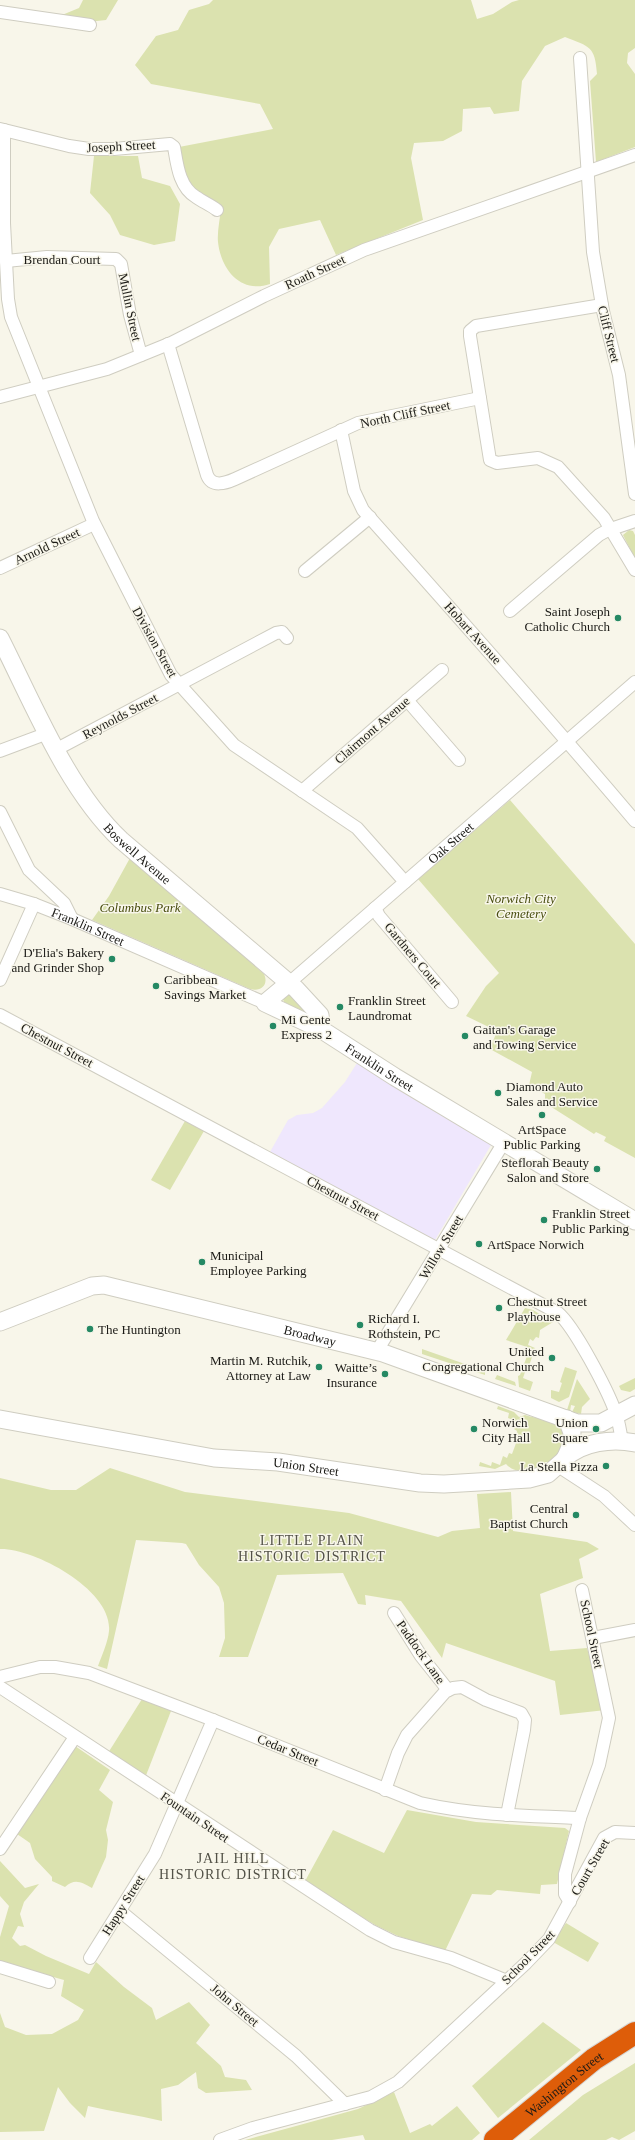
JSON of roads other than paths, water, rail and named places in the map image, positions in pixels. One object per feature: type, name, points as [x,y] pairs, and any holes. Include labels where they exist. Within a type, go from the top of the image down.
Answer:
[{"type":"highway","name":"Washington Street","points":[[495,2140],[594,2059],[635,2033]]},
{"type":"main road","name":"Boswell Avenue","points":[[0,638],[48,733],[84,798],[110,829],[289,983],[316,1009],[320,1015],[322,1030]]},
{"type":"main road","name":"Oak Street","points":[[266,1003],[289,983]]},
{"type":"main road","name":"Franklin Street","points":[[266,1003],[322,1030],[395,1077],[635,1221]]},
{"type":"main road","name":"Broadway","points":[[0,1322],[92,1286],[104,1285],[377,1351],[577,1423],[596,1424],[617,1416],[635,1405]]},
{"type":"main road","name":"Union Street","points":[[0,1419],[203,1456],[284,1462],[420,1483],[444,1484],[529,1479],[548,1474],[562,1462]]},
{"type":"main road","points":[[562,1462],[572,1439],[572,1433],[567,1419]]},
{"type":"main road","points":[[562,1462],[581,1447],[628,1442]]},
{"type":"street","points":[[0,12],[90,25]]},
{"type":"street","name":"Cliff Street","points":[[580,58],[592,246],[602,305],[619,375],[635,494]]},
{"type":"street","name":"Joseph Street","points":[[2,130],[69,146],[89,149],[114,149],[166,144],[171,145],[174,147],[181,179],[186,187],[196,198],[217,210]]},
{"type":"street","name":"Division Street","points":[[2,130],[4,223],[8,299],[11,317],[94,524],[169,672],[234,745],[356,828],[405,882]]},
{"type":"street","name":"Roath Street","points":[[0,397],[107,369],[168,344],[264,296],[364,250],[500,201],[587,173],[635,155]]},
{"type":"street","name":"Brendan Court","points":[[6,261],[47,257],[97,259],[113,258],[118,260]]},
{"type":"street","name":"Mullin Street","points":[[118,260],[121,264],[130,315],[141,355]]},
{"type":"street","points":[[602,305],[474,327],[470,330],[470,336],[490,460],[497,463],[538,458],[552,463],[568,476],[602,515],[635,570]]},
{"type":"street","name":"North Cliff Street","points":[[168,344],[207,475],[212,482],[221,484],[236,479],[341,430],[375,418],[480,398]]},
{"type":"street","name":"Hobart Avenue","points":[[341,430],[354,491],[362,507],[635,821]]},
{"type":"street","points":[[305,571],[370,517]]},
{"type":"street","points":[[510,611],[599,536],[611,528],[635,520]]},
{"type":"street","name":"Arnold Street","points":[[0,568],[94,524]]},
{"type":"street","name":"Reynolds Street","points":[[57,749],[276,633],[282,632],[287,638]]},
{"type":"street","name":"Clairmont Avenue","points":[[302,791],[442,670]]},
{"type":"street","name":"Oak Street","points":[[289,983],[635,682]]},
{"type":"street","points":[[407,700],[459,760]]},
{"type":"street","points":[[0,751],[48,733]]},
{"type":"street","points":[[0,812],[29,870],[64,903],[72,919]]},
{"type":"street","name":"Franklin Street","points":[[0,894],[34,904],[72,919],[266,1003]]},
{"type":"street","points":[[0,980],[34,904]]},
{"type":"street","name":"Gardners Court","points":[[375,908],[379,916],[452,1002]]},
{"type":"street","name":"Chestnut Street","points":[[0,1015],[537,1301],[564,1318],[608,1396],[628,1442]]},
{"type":"street","name":"Willow Street","points":[[377,1351],[504,1142]]},
{"type":"street","points":[[562,1462],[604,1496],[635,1525]]},
{"type":"street","name":"School Street","points":[[220,2140],[253,2128],[371,2097],[398,2082],[507,1981],[549,1939],[570,1902],[565,1894],[564,1879],[580,1818],[599,1765],[609,1718],[582,1590]]},
{"type":"street","name":"Paddock Lane","points":[[394,1614],[421,1656],[448,1690]]},
{"type":"street","points":[[593,1638],[635,1630]]},
{"type":"street","name":"Cedar Street","points":[[0,1677],[40,1667],[72,1669],[89,1673],[213,1720],[420,1803],[452,1810],[507,1815],[580,1818]]},
{"type":"street","points":[[385,1790],[398,1753],[410,1730],[448,1690],[462,1687],[486,1700],[520,1713],[524,1717],[524,1730],[507,1815]]},
{"type":"street","name":"Fountain Street","points":[[0,1688],[376,1934],[394,1942],[451,1958],[507,1981]]},
{"type":"street","name":"Happy Street","points":[[90,1958],[155,1854],[213,1720]]},
{"type":"street","points":[[0,1848],[75,1737]]},
{"type":"street","name":"Court Street","points":[[570,1902],[604,1838],[615,1832],[635,1833]]},
{"type":"street","name":"John Street","points":[[120,1911],[296,2056],[345,2104]]},
{"type":"street","points":[[0,1967],[49,1982]]},
{"type":"place","name":"Saint Joseph Catholic Church","points":[[618,618]]},
{"type":"place","name":"D'Elia's Bakery and Grinder Shop","points":[[112,959]]},
{"type":"place","name":"Caribbean Savings Market","points":[[156,986]]},
{"type":"place","name":"Franklin Street Laundromat","points":[[340,1007]]},
{"type":"place","name":"Mi Gente Express 2","points":[[273,1026]]},
{"type":"place","name":"Gaitan's Garage and Towing Service","points":[[465,1036]]},
{"type":"place","name":"Diamond Auto Sales and Service","points":[[498,1093]]},
{"type":"place","name":"ArtSpace Public Parking","points":[[542,1115]]},
{"type":"place","name":"Steflorah Beauty Salon and Store","points":[[597,1169]]},
{"type":"place","name":"Franklin Street Public Parking","points":[[544,1220]]},
{"type":"place","name":"ArtSpace Norwich","points":[[479,1244]]},
{"type":"place","name":"Municipal Employee Parking","points":[[202,1262]]},
{"type":"place","name":"Chestnut Street Playhouse","points":[[499,1308]]},
{"type":"place","name":"Richard I. Rothstein, PC","points":[[360,1325]]},
{"type":"place","name":"The Huntington","points":[[90,1329]]},
{"type":"place","name":"United Congregational Church","points":[[552,1358]]},
{"type":"place","name":"Martin M. Rutchik, Attorney at Law","points":[[319,1367]]},
{"type":"place","name":"Waitte’s Insurance","points":[[385,1374]]},
{"type":"place","name":"Norwich City Hall","points":[[474,1429]]},
{"type":"place","name":"Union Square","points":[[596,1429]]},
{"type":"place","name":"La Stella Pizza","points":[[606,1466]]},
{"type":"place","name":"Central Baptist Church","points":[[576,1515]]},
{"type":"district","name":"LITTLE PLAIN HISTORIC DISTRICT","points":[[312,1548]]},
{"type":"district","name":"JAIL HILL HISTORIC DISTRICT","points":[[233,1866]]},
{"type":"park label","name":"Norwich City Cemetery","points":[[521,906]]},
{"type":"park label","name":"Columbus Park","points":[[140,907]]}]
